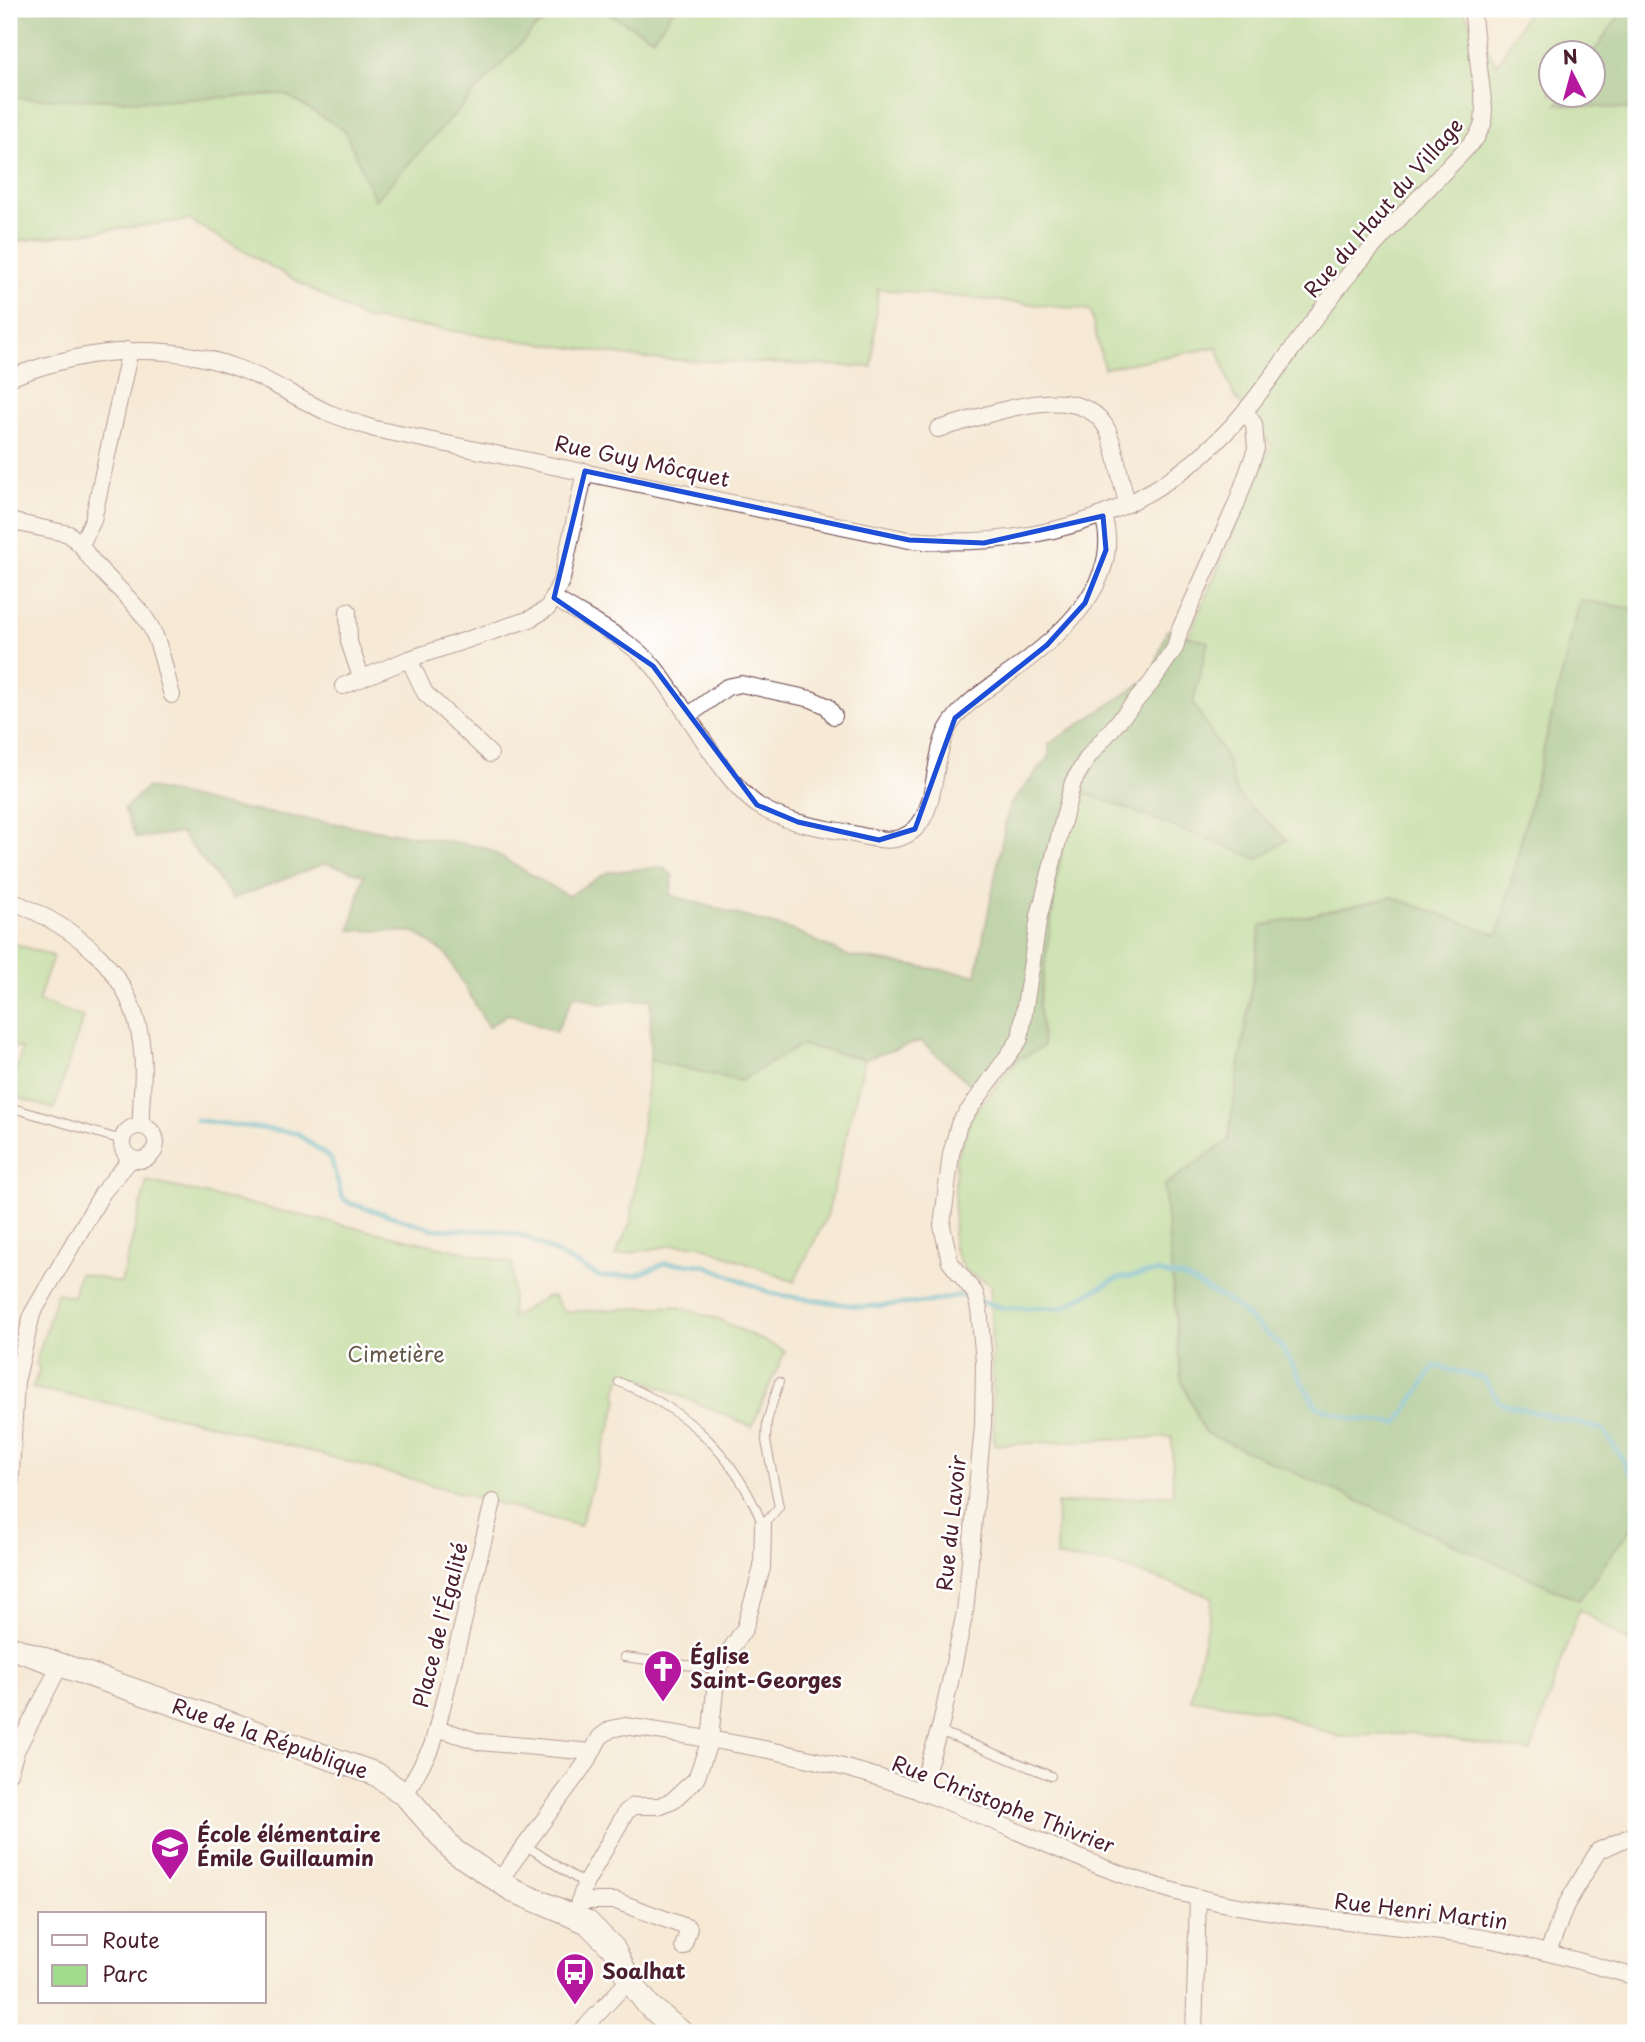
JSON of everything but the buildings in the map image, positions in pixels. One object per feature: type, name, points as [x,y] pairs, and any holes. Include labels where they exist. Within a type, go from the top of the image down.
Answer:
[{"type":"street","name":"Rue du Haut du Village","points":[[1245,411],[1356,266],[1476,138],[1483,124],[1483,109],[1472,9]]},
{"type":"street","name":"Rue Guy Môcquet","points":[[9,378],[65,359],[127,350],[209,360],[248,372],[331,414],[375,429],[909,540],[984,543],[1057,530],[1128,505],[1195,460],[1245,411]]},
{"type":"street","points":[[81,545],[93,520],[128,359],[127,350]]},
{"type":"street","points":[[938,429],[1047,402],[1079,404],[1096,414],[1109,433],[1128,505]]},
{"type":"street","name":"Rue du Lavoir","points":[[920,1792],[939,1731],[965,1612],[983,1426],[984,1362],[979,1309],[975,1293],[950,1262],[942,1215],[956,1134],[959,1124],[1020,1039],[1039,916],[1073,782],[1088,757],[1151,683],[1175,648],[1180,629],[1236,505],[1256,449],[1254,424],[1245,411]]},
{"type":"street","points":[[343,686],[410,659],[530,620],[548,608],[562,579],[585,471]]},
{"type":"street","points":[[554,598],[653,666],[738,786],[757,805],[798,822],[879,840],[907,835],[915,829],[925,811],[943,739],[955,718],[1047,645],[1085,603],[1094,587],[1106,550],[1102,516]]},
{"type":"street","points":[[9,521],[69,534],[81,545],[91,562],[143,614],[153,631],[172,695]]},
{"type":"street","points":[[348,611],[349,642],[361,677]]},
{"type":"street","points":[[410,659],[425,693],[490,754]]},
{"type":"street","points":[[688,716],[727,687],[741,684],[811,699],[827,706],[834,716]]},
{"type":"street","points":[[9,900],[66,927],[90,945],[116,977],[132,1011],[142,1048],[141,1126]]},
{"type":"street","points":[[141,1126],[154,1136],[154,1152],[146,1159],[131,1159],[123,1151],[122,1140],[131,1128],[141,1126]]},
{"type":"street","points":[[9,1512],[10,1453],[16,1382],[32,1314],[103,1192],[131,1159]]},
{"type":"street","name":"Place de l'Égalité","points":[[494,1502],[437,1728],[480,1742],[592,1752]]},
{"type":"street","points":[[682,1947],[689,1928],[616,1901],[577,1908],[585,1884],[626,1812],[634,1806],[659,1806],[673,1800],[696,1779],[710,1740],[717,1669],[745,1628],[762,1567],[763,1525]]},
{"type":"street","name":"Rue de la République","points":[[9,1647],[60,1667],[376,1774],[405,1795],[454,1851],[514,1891],[577,1908],[613,1948],[629,1980],[649,2007],[682,2033]]},
{"type":"street","points":[[9,1773],[16,1751],[60,1667]]},
{"type":"street","points":[[499,1881],[600,1737],[611,1729],[625,1726],[710,1740]]},
{"type":"street","points":[[405,1795],[432,1746],[437,1728]]},
{"type":"street","name":"Rue Christophe Thivrier","points":[[710,1740],[835,1764],[920,1792],[1086,1862],[1198,1898]]},
{"type":"street","points":[[1548,1952],[1566,1905],[1598,1851],[1636,1834]]},
{"type":"street","points":[[1194,2033],[1198,1898]]},
{"type":"street","name":"Rue Henri Martin","points":[[1198,1898],[1326,1921],[1485,1939],[1548,1952],[1636,1977]]},
{"type":"street","points":[[580,2033],[629,1980]]},
{"type":"lane","points":[[9,1107],[122,1140]]},
{"type":"lane","points":[[619,1382],[689,1419],[715,1442],[755,1506],[763,1525],[779,1507],[766,1441],[767,1422],[779,1382]]},
{"type":"lane","points":[[624,1657],[717,1669]]},
{"type":"lane","points":[[939,1731],[1051,1776]]},
{"type":"lane","points":[[525,1845],[585,1884]]},
{"type":"highlighted area","points":[[585,471],[909,540],[984,543],[1103,516],[1106,550],[1085,603],[1047,645],[955,718],[915,829],[879,840],[798,822],[757,805],[653,666],[554,598]]},
{"type":"green space","points":[[9,9],[1462,9],[1497,65],[1529,9],[1624,9],[1604,38],[1536,38],[1536,108],[1636,110],[1636,609],[1580,601],[1498,936],[1392,897],[1261,926],[1228,1141],[1164,1186],[1578,1600],[1636,1521],[1636,1647],[1579,1609],[1531,1752],[1413,1733],[1340,1737],[1269,1711],[1191,1699],[1213,1597],[1116,1565],[1056,1557],[1057,1504],[1173,1494],[1172,1437],[994,1445],[990,1284],[964,1270],[953,1247],[956,1158],[972,1115],[1035,1039],[1027,826],[1180,656],[1271,445],[1233,394],[1217,347],[1104,368],[1090,310],[878,289],[872,367],[650,359],[362,318],[189,220],[9,242]]},
{"type":"green space","points":[[9,9],[574,9],[537,26],[375,200],[345,131],[285,94],[160,101],[9,98]]},
{"type":"green space","points":[[600,9],[674,9],[653,38]]},
{"type":"green space","points":[[1624,9],[1636,9],[1636,110],[1606,108],[1606,38],[1604,38]]},
{"type":"green space","points":[[1580,600],[1636,609],[1636,1521],[1579,1600],[1204,1432],[1181,1379],[1164,1186],[1228,1141],[1261,926],[1392,897],[1498,935]]},
{"type":"green space","points":[[1167,630],[1208,642],[1193,703],[1225,755],[1238,795],[1287,840],[1258,859],[1083,792],[1065,825],[1039,1005],[1043,1047],[970,1084],[921,1041],[865,1059],[801,1045],[740,1081],[650,1060],[651,999],[599,1004],[575,994],[556,1032],[508,1014],[488,1027],[447,955],[414,932],[350,930],[364,875],[326,863],[233,899],[181,833],[136,838],[124,809],[147,787],[231,807],[484,847],[568,896],[608,872],[663,867],[673,876],[670,895],[795,931],[848,956],[976,975],[1009,806],[1049,757],[1049,744],[1151,677]]},
{"type":"green space","points":[[9,942],[53,956],[38,1001],[83,1017],[54,1109],[9,1095],[22,1049],[9,1045]]},
{"type":"green space","points":[[801,1045],[865,1059],[827,1216],[794,1282],[700,1245],[673,1245],[615,1256],[631,1222],[650,1060],[740,1081]]},
{"type":"green space","name":"Cimetière","points":[[147,1181],[513,1263],[511,1318],[547,1296],[554,1297],[564,1312],[675,1306],[718,1319],[785,1351],[752,1427],[623,1371],[616,1392],[618,1401],[580,1526],[203,1422],[32,1388],[40,1370],[36,1363],[57,1293],[73,1297],[79,1273],[121,1283]]},
{"type":"waterway","points":[[196,1120],[297,1133],[331,1159],[342,1197],[349,1203],[434,1229],[500,1231],[524,1236],[600,1277],[637,1275],[666,1263],[705,1265],[773,1294],[863,1307],[929,1302],[960,1295],[1004,1308],[1062,1308],[1115,1279],[1156,1272],[1186,1278],[1230,1302],[1282,1347],[1316,1406],[1352,1419],[1398,1423],[1435,1366],[1483,1378],[1500,1403],[1604,1430],[1636,1481]]},
{"type":"place","name":"Église Saint-Georges","points":[[663,1703]]},
{"type":"place","name":"École élémentaire Émile Guillaumin","points":[[170,1881]]},
{"type":"place","name":"Soalhat","points":[[575,2006]]}]
